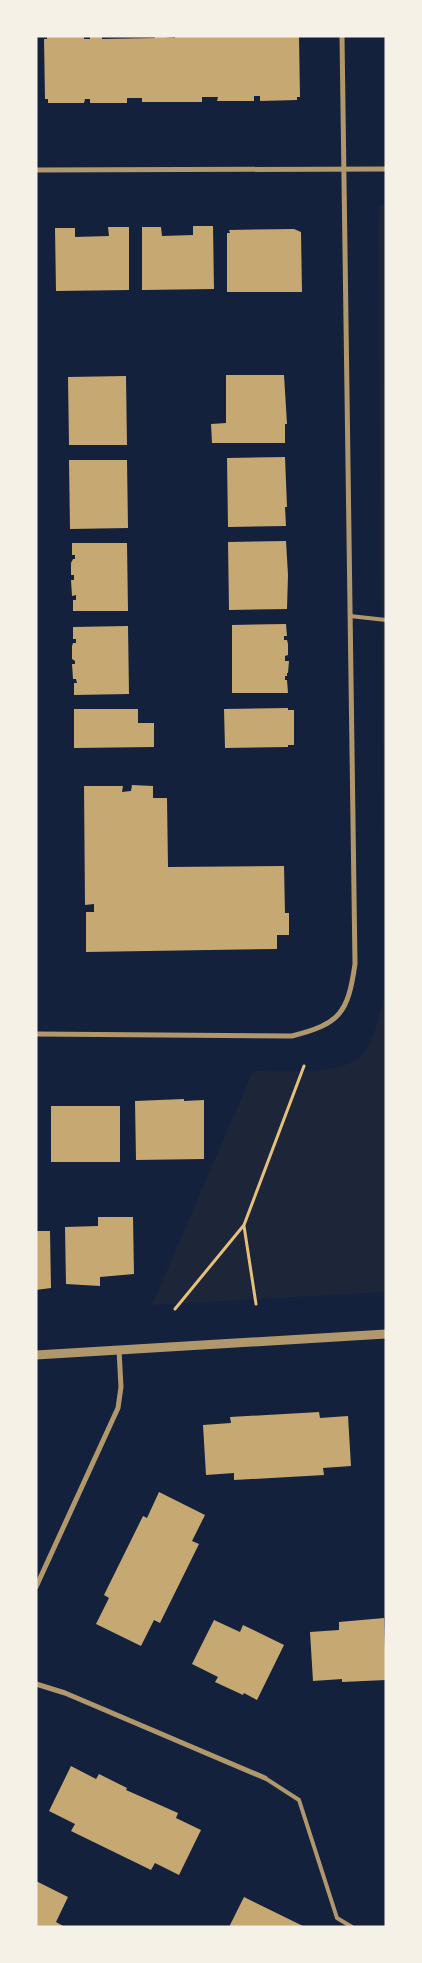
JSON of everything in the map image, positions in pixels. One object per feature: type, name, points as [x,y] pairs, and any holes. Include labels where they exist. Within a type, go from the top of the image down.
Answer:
[{"type":"street","points":[[36,1034],[292,1036],[317,1030],[339,1016],[351,990],[355,964],[342,36]]},
{"type":"street","points":[[36,170],[386,169]]},
{"type":"street","points":[[36,1355],[386,1334]]},
{"type":"street","points":[[36,1588],[118,1408],[121,1388],[119,1350]]},
{"type":"street","points":[[36,1684],[64,1693],[266,1778]]},
{"type":"lane","points":[[350,616],[386,620]]},
{"type":"lane","points":[[266,1778],[299,1800],[338,1918],[352,1927]]},
{"type":"path","points":[[175,1309],[244,1225],[304,1066]]},
{"type":"path","points":[[244,1225],[256,1304]]},
{"type":"shaded area","points":[[379,205],[386,205],[386,1292],[152,1305],[253,1071],[324,1070],[351,1063],[366,1051],[370,1044],[385,992]]},
{"type":"building","points":[[47,36],[84,36],[84,39],[90,39],[90,36],[102,36],[102,39],[155,38],[155,36],[175,38],[175,36],[299,36],[300,97],[297,97],[297,100],[260,101],[260,96],[254,96],[254,101],[217,101],[218,97],[202,97],[202,102],[142,102],[142,98],[127,98],[127,103],[90,103],[90,99],[85,99],[84,103],[48,103],[48,99],[45,99],[44,39],[47,39]]},
{"type":"building","points":[[193,226],[213,226],[214,289],[142,290],[142,227],[161,227],[162,236],[193,235]]},
{"type":"building","points":[[108,227],[129,227],[129,290],[56,291],[55,228],[75,228],[75,237],[109,236]]},
{"type":"building","points":[[294,229],[301,232],[302,292],[227,292],[227,233],[230,233],[229,230]]},
{"type":"building","points":[[226,375],[284,375],[287,424],[285,424],[285,443],[212,443],[211,424],[226,423]]},
{"type":"building","points":[[126,376],[127,445],[69,445],[68,377]]},
{"type":"building","points":[[285,457],[286,526],[228,527],[227,458]]},
{"type":"building","points":[[69,460],[127,460],[128,528],[70,529]]},
{"type":"building","points":[[286,541],[287,609],[229,610],[228,542]]},
{"type":"building","points":[[72,543],[127,543],[128,611],[73,611],[73,600],[76,600],[76,595],[72,596],[71,580],[74,580],[74,575],[71,575],[71,563],[75,559],[75,555],[72,555]]},
{"type":"building","points":[[286,624],[287,636],[284,636],[284,640],[287,640],[288,655],[285,656],[285,661],[289,661],[285,680],[287,680],[288,693],[232,693],[232,625]]},
{"type":"building","points":[[128,626],[129,694],[74,695],[74,683],[77,683],[76,679],[73,679],[72,664],[75,664],[75,661],[72,659],[72,646],[73,643],[76,643],[76,639],[73,639],[73,627]]},
{"type":"building","points":[[288,708],[288,710],[294,710],[294,745],[288,745],[288,747],[225,748],[224,709]]},
{"type":"building","points":[[74,709],[138,709],[138,723],[154,723],[154,747],[74,748]]},
{"type":"building","points":[[132,785],[153,786],[153,798],[167,798],[168,867],[284,866],[285,913],[289,913],[289,935],[277,935],[277,949],[86,952],[86,912],[94,912],[94,904],[85,905],[84,786],[123,786],[122,792],[131,791]]},
{"type":"building","points":[[184,1099],[184,1101],[204,1100],[204,1159],[136,1160],[135,1101]]},
{"type":"building","points":[[51,1106],[120,1106],[120,1162],[51,1162]]},
{"type":"building","points":[[98,1217],[133,1217],[134,1274],[100,1277],[100,1286],[66,1284],[65,1227],[98,1226]]},
{"type":"building","points":[[36,1231],[50,1231],[51,1288],[36,1290]]},
{"type":"building","points":[[319,1412],[320,1418],[348,1416],[351,1466],[323,1468],[324,1475],[234,1480],[234,1473],[206,1475],[203,1425],[231,1423],[230,1417]]},
{"type":"building","points":[[159,1492],[205,1515],[192,1541],[199,1544],[160,1623],[154,1620],[141,1646],[96,1624],[109,1598],[104,1595],[143,1516],[147,1518]]},
{"type":"building","points":[[384,1618],[386,1680],[342,1682],[342,1679],[313,1681],[310,1632],[339,1630],[339,1622]]},
{"type":"building","points":[[214,1620],[240,1632],[243,1625],[284,1645],[257,1700],[215,1682],[218,1677],[192,1664]]},
{"type":"building","points":[[71,1766],[96,1779],[99,1774],[127,1788],[126,1790],[178,1813],[176,1818],[201,1830],[179,1875],[155,1863],[151,1870],[71,1831],[75,1824],[49,1811]]},
{"type":"building","points":[[36,1881],[68,1897],[56,1922],[65,1927],[36,1927]]},
{"type":"building","points":[[244,1897],[305,1927],[229,1927]]}]
